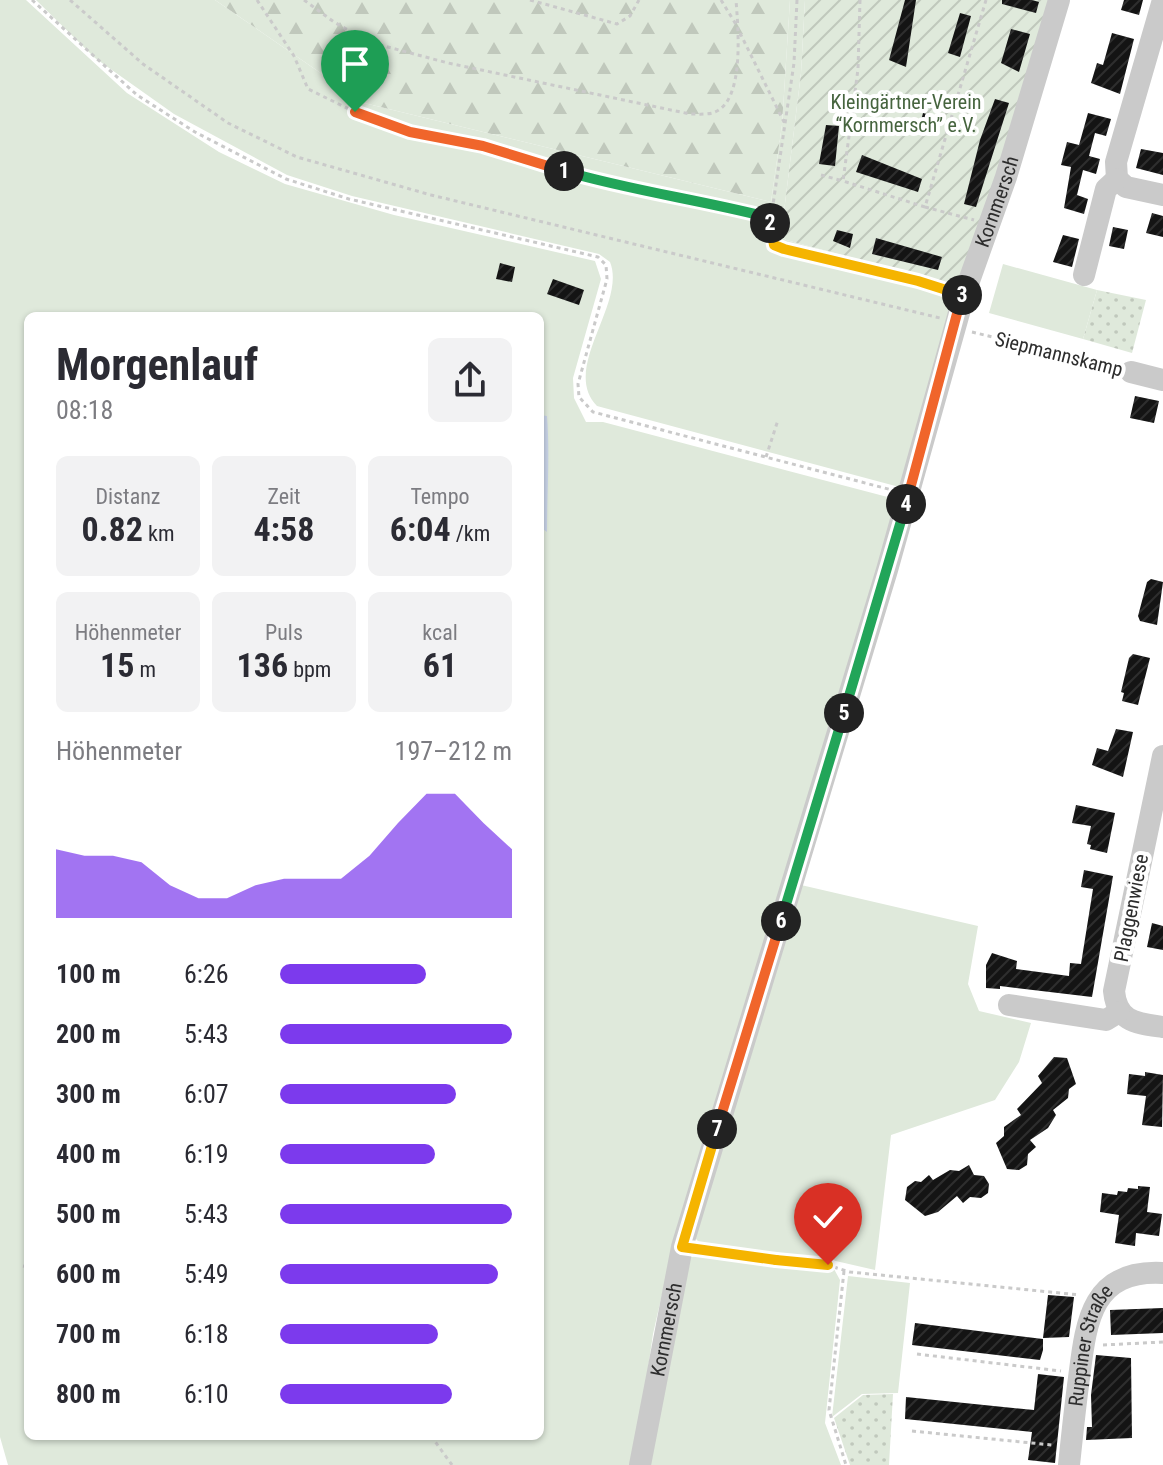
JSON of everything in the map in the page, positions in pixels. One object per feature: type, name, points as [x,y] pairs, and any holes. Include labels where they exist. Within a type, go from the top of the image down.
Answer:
[{"type":"street","name":"Kornmersch","points":[[640,1465],[682,1247],[909,494],[964,295],[1006,177],[1059,0]]},
{"type":"street","points":[[1163,0],[1116,162],[1117,179],[1126,187],[1163,195]]},
{"type":"street","points":[[1084,275],[1106,189],[1117,179]]},
{"type":"street","name":"Siepmannskamp","points":[[1131,372],[1163,380]]},
{"type":"street","name":"Plaggenwiese","points":[[1119,1012],[1114,991],[1163,756]]},
{"type":"street","points":[[1009,1005],[1106,1020],[1119,1012],[1133,1023],[1163,1027]]},
{"type":"street","name":"Ruppiner Straße","points":[[1070,1456],[1089,1316],[1099,1297],[1128,1276],[1163,1273]]},
{"type":"path","points":[[32,0],[137,95],[195,132],[286,179],[349,199],[598,257],[606,265],[607,279],[578,384],[584,404],[593,412],[909,494]]},
{"type":"path","points":[[70,0],[143,64],[228,123],[297,157],[417,192],[927,315]]},
{"type":"path","points":[[257,0],[294,56],[308,89],[355,112],[410,132],[483,146],[627,190],[694,198],[771,218]]},
{"type":"path","points":[[304,0],[369,42],[448,63],[690,114],[715,112],[729,101],[735,81],[739,30],[736,0]]},
{"type":"path","points":[[530,0],[617,24],[630,16],[639,0]]},
{"type":"path","points":[[721,0],[786,126]]},
{"type":"path","points":[[797,0],[786,126],[771,218],[770,237],[774,245],[964,295]]},
{"type":"path","points":[[843,181],[858,69],[860,0]]},
{"type":"path","points":[[925,207],[986,0]]},
{"type":"path","points":[[821,175],[972,220]]},
{"type":"path","name":"Siepmannskamp","points":[[955,326],[1131,372]]},
{"type":"path","points":[[766,457],[778,420]]},
{"type":"path","points":[[682,1247],[739,1258],[824,1264],[844,1271],[1099,1297]]},
{"type":"path","points":[[844,1271],[829,1410],[846,1465]]},
{"type":"path","points":[[1083,1345],[1163,1342]]},
{"type":"path","points":[[917,1354],[1079,1373]]},
{"type":"path","points":[[912,1431],[1070,1456]]},
{"type":"path","points":[[434,1440],[452,1465]]},
{"type":"green space","points":[[0,0],[26,0],[127,93],[219,152],[285,184],[394,215],[595,261],[601,279],[573,378],[574,398],[586,422],[603,422],[899,500],[675,1237],[653,1334],[634,1465],[8,1465],[0,1437]]},
{"type":"green space","points":[[36,0],[215,0],[364,103],[771,202],[782,125],[790,0],[805,0],[801,73],[781,236],[786,240],[964,288],[903,488],[597,406],[588,391],[586,373],[613,279],[610,262],[599,254],[352,196],[287,175],[174,114],[95,58]]},
{"type":"green space","points":[[215,0],[790,0],[782,125],[771,202],[364,103]]},
{"type":"green space","name":"Kleingärtner-Verein “Kornmersch” e.V.","points":[[805,0],[1052,0],[964,288],[786,240],[781,236],[801,73]]},
{"type":"green space","points":[[1003,264],[1097,290],[1083,339],[989,313]]},
{"type":"green space","points":[[1097,290],[1146,300],[1132,353],[1083,339]]},
{"type":"green space","points":[[801,885],[978,926],[968,984],[979,1011],[1031,1023],[1019,1062],[995,1100],[891,1135],[875,1270],[827,1259],[706,1249],[691,1234]]},
{"type":"green space","points":[[701,1255],[834,1269],[840,1280],[825,1423],[841,1465],[646,1465],[686,1258]]},
{"type":"green space","points":[[848,1276],[910,1283],[898,1393],[862,1394],[832,1417]]},
{"type":"green space","points":[[893,1394],[889,1465],[850,1465],[834,1418],[863,1395]]},
{"type":"water","points":[[544,416],[547,416],[547,532],[544,530]]},
{"type":"building","points":[[905,0],[916,0],[906,67],[889,60]]},
{"type":"building","points":[[1002,0],[1039,2],[1036,13],[1002,4]]},
{"type":"building","points":[[1124,0],[1143,0],[1139,15],[1121,10]]},
{"type":"building","points":[[960,13],[971,16],[960,57],[948,53]]},
{"type":"building","points":[[1011,29],[1030,34],[1019,72],[1001,63]]},
{"type":"building","points":[[1112,33],[1134,39],[1120,94],[1091,83],[1097,63],[1103,65]]},
{"type":"building","points":[[995,99],[1009,103],[976,207],[964,204],[980,140]]},
{"type":"building","points":[[923,113],[940,118],[936,130],[920,125]]},
{"type":"building","points":[[1088,113],[1111,119],[1106,136],[1095,133],[1089,156],[1100,159],[1096,174],[1083,170],[1077,195],[1088,199],[1084,214],[1064,208],[1071,167],[1061,165],[1067,142],[1079,145]]},
{"type":"building","points":[[826,125],[839,126],[835,166],[819,164]]},
{"type":"building","points":[[1141,149],[1163,153],[1163,175],[1136,168]]},
{"type":"building","points":[[862,155],[922,179],[918,192],[856,172]]},
{"type":"building","points":[[1152,213],[1163,216],[1163,237],[1146,233]]},
{"type":"building","points":[[1113,227],[1128,230],[1124,249],[1109,246]]},
{"type":"building","points":[[837,230],[853,234],[850,248],[833,241]]},
{"type":"building","points":[[1063,235],[1079,239],[1072,267],[1053,262]]},
{"type":"building","points":[[876,238],[942,257],[938,270],[872,254]]},
{"type":"building","points":[[500,263],[515,267],[512,282],[496,279]]},
{"type":"building","points":[[553,279],[584,290],[579,305],[547,294]]},
{"type":"building","points":[[1135,396],[1159,401],[1154,423],[1130,418]]},
{"type":"building","points":[[1151,579],[1163,582],[1157,625],[1140,621],[1138,616],[1147,582]]},
{"type":"building","points":[[1133,654],[1150,658],[1138,705],[1122,701],[1124,693],[1121,692],[1129,658]]},
{"type":"building","points":[[1116,729],[1133,732],[1123,777],[1092,765],[1097,748],[1108,751]]},
{"type":"building","points":[[1076,805],[1115,813],[1107,853],[1090,849],[1091,845],[1087,844],[1091,826],[1072,823]]},
{"type":"building","points":[[1084,870],[1113,876],[1092,997],[1000,986],[1000,989],[986,988],[986,965],[992,953],[1017,961],[1016,969],[1069,976],[1070,963],[1081,964],[1093,889],[1081,887]]},
{"type":"building","points":[[1152,923],[1163,926],[1163,950],[1147,947]]},
{"type":"building","points":[[1054,1057],[1067,1058],[1076,1084],[1069,1089],[1068,1098],[1053,1110],[1056,1115],[1048,1128],[1030,1140],[1036,1147],[1028,1154],[1027,1165],[1019,1170],[1007,1169],[996,1143],[1004,1136],[1004,1127],[1021,1115],[1017,1109],[1042,1083],[1038,1076]]},
{"type":"building","points":[[1145,1072],[1163,1075],[1162,1127],[1142,1125],[1146,1096],[1127,1094],[1129,1074],[1145,1076]]},
{"type":"building","points":[[969,1165],[974,1175],[984,1176],[989,1184],[988,1193],[981,1198],[970,1197],[963,1203],[957,1196],[938,1212],[925,1216],[905,1200],[907,1187],[915,1181],[921,1182],[929,1175],[933,1180],[950,1170],[959,1171]]},
{"type":"building","points":[[1138,1186],[1150,1187],[1147,1212],[1162,1214],[1159,1236],[1136,1233],[1135,1246],[1115,1243],[1119,1215],[1100,1212],[1102,1193],[1117,1195],[1118,1191],[1127,1192],[1128,1188],[1138,1189]]},
{"type":"building","points":[[1048,1295],[1074,1297],[1069,1337],[1043,1338]]},
{"type":"building","points":[[1163,1308],[1163,1333],[1111,1335],[1110,1310]]},
{"type":"building","points":[[915,1323],[1043,1339],[1043,1350],[1040,1360],[912,1345]]},
{"type":"building","points":[[1096,1355],[1131,1358],[1132,1438],[1086,1440],[1087,1427],[1092,1427],[1091,1395]]},
{"type":"building","points":[[1038,1374],[1064,1377],[1055,1463],[1028,1460],[1032,1432],[905,1419],[906,1397],[1034,1410]]},
{"type":"route","points":[[355,112],[410,132],[483,146],[627,190],[694,198],[771,218],[770,237],[774,245],[784,249],[964,295],[916,473],[682,1247],[739,1258],[828,1265]]}]
